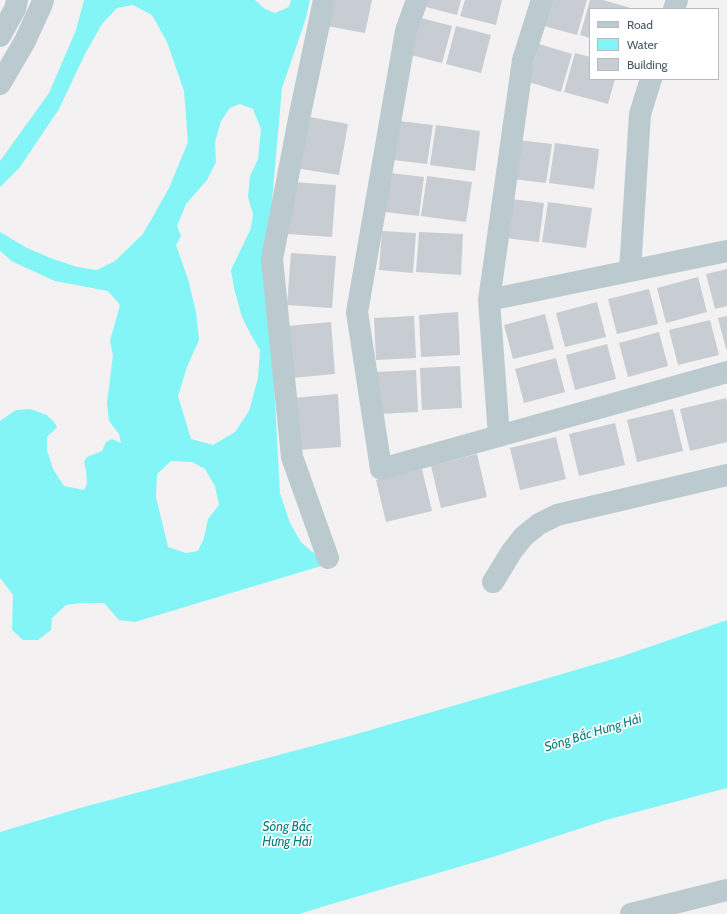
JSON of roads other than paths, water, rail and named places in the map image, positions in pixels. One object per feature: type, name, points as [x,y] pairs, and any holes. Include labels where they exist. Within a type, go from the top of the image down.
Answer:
[{"type":"street","points":[[17,0],[15,9],[2,33],[25,41]]},
{"type":"street","points":[[0,84],[25,41],[43,0]]},
{"type":"street","points":[[324,0],[272,259],[292,457],[328,558]]},
{"type":"street","points":[[417,0],[406,31],[357,312],[381,469],[727,372]]},
{"type":"street","points":[[500,436],[489,300],[523,60],[542,0]]},
{"type":"street","points":[[630,271],[640,114],[651,80]]},
{"type":"street","points":[[489,300],[727,251]]},
{"type":"street","points":[[493,582],[512,551],[524,536],[539,524],[557,515],[727,475]]},
{"type":"street","points":[[631,914],[727,890]]},
{"type":"water","points":[[84,0],[255,0],[265,9],[275,13],[289,7],[291,0],[310,0],[306,18],[282,88],[267,257],[280,493],[290,523],[301,542],[322,558],[321,566],[135,622],[119,620],[104,603],[66,605],[52,618],[51,630],[38,640],[23,640],[12,630],[13,595],[0,578],[0,421],[16,410],[30,409],[47,415],[57,427],[47,437],[47,450],[53,469],[64,486],[84,490],[87,484],[84,461],[87,457],[102,451],[106,442],[112,439],[121,443],[119,434],[109,421],[107,403],[113,355],[110,341],[120,305],[108,291],[55,281],[13,262],[0,251],[0,232],[27,248],[53,259],[77,267],[97,270],[115,261],[143,234],[169,188],[188,142],[184,91],[167,42],[152,15],[133,5],[117,8],[102,24],[84,56],[59,109],[20,167],[0,187],[0,161],[49,93],[76,30]],"holes":[[[240,104],[253,109],[261,129],[258,159],[250,176],[248,197],[253,214],[251,228],[231,270],[242,317],[260,350],[258,378],[249,411],[235,432],[213,445],[191,439],[178,396],[187,367],[199,340],[196,312],[188,279],[176,245],[181,236],[177,226],[186,204],[207,180],[216,162],[215,142],[221,121],[230,108]],[[171,461],[192,462],[205,469],[215,486],[219,505],[208,519],[204,538],[198,551],[186,553],[168,547],[156,497],[157,474]]]},
{"type":"water","name":"Sông Bắc Hưng Hải","points":[[727,620],[727,788],[606,820],[493,857],[299,914],[0,914],[0,832],[80,808],[350,736],[620,657]]}]
